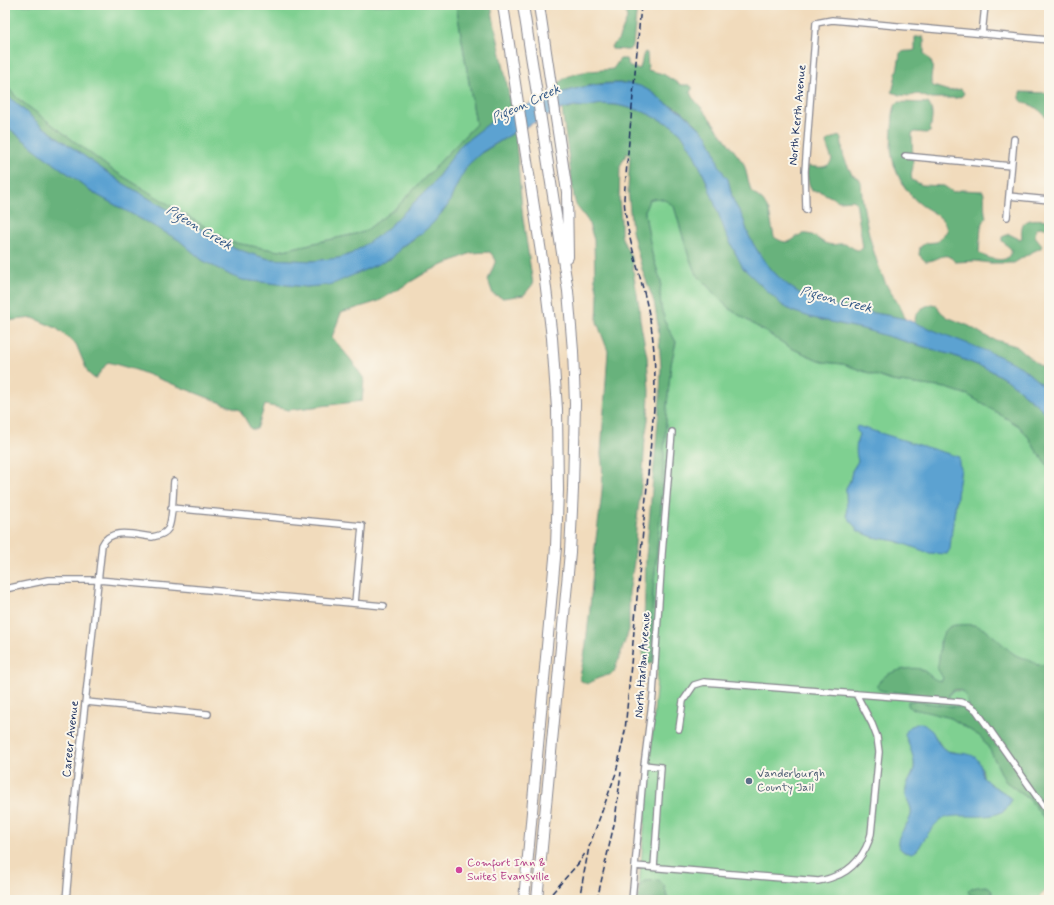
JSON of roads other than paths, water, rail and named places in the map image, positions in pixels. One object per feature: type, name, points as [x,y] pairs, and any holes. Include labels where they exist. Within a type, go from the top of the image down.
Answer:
[{"type":"highway","points":[[503,5],[544,272],[551,330],[557,409],[558,490],[554,577],[524,900]]},
{"type":"highway","points":[[523,5],[568,291]]},
{"type":"highway","points":[[537,900],[570,552],[575,404],[573,351],[568,291],[567,192],[539,5]]},
{"type":"street","points":[[985,5],[982,34],[1049,40]]},
{"type":"street","name":"North Kerth Avenue","points":[[806,210],[805,165],[816,23],[832,20],[982,34]]},
{"type":"street","points":[[1006,217],[1014,139]]},
{"type":"street","points":[[905,156],[1011,166]]},
{"type":"street","points":[[1009,196],[1049,200]]},
{"type":"street","name":"North Harlan Avenue","points":[[632,900],[644,765],[653,695],[672,432]]},
{"type":"street","points":[[174,481],[171,508],[362,526],[355,603]]},
{"type":"street","name":"Career Avenue","points":[[66,900],[101,548],[104,540],[112,535],[118,534],[152,537],[160,535],[167,530],[169,526],[171,508]]},
{"type":"street","points":[[5,589],[48,580],[98,580],[384,606]]},
{"type":"street","points":[[679,729],[683,701],[694,685],[704,682],[960,702],[967,704],[976,710],[1049,814]]},
{"type":"street","points":[[635,866],[818,881],[834,877],[850,868],[860,858],[868,846],[871,834],[879,752],[877,737],[872,724],[856,694]]},
{"type":"street","points":[[86,702],[208,714]]},
{"type":"street","points":[[644,765],[661,767],[654,867]]},
{"type":"water","name":"Pigeon Creek","points":[[627,83],[640,86],[650,91],[667,104],[682,112],[707,135],[715,152],[718,163],[728,179],[733,199],[743,218],[749,236],[762,258],[778,277],[788,285],[809,298],[821,303],[905,319],[999,356],[1021,367],[1046,388],[1049,393],[1049,417],[1041,408],[1010,382],[990,370],[952,355],[863,329],[813,318],[792,311],[782,305],[743,268],[726,234],[706,180],[693,152],[681,133],[671,125],[642,111],[617,105],[601,104],[586,107],[574,106],[562,109],[515,132],[482,152],[468,165],[458,182],[448,205],[433,223],[422,233],[402,246],[392,258],[335,283],[306,287],[243,280],[232,276],[202,260],[179,240],[90,191],[5,125],[5,93],[39,124],[119,181],[230,246],[269,259],[312,261],[339,258],[351,254],[378,236],[432,185],[461,145],[491,122],[511,111],[560,93],[583,87]]},
{"type":"water","points":[[857,426],[959,457],[959,464],[961,468],[950,549],[947,554],[929,553],[896,541],[873,537],[858,531],[847,516],[846,488],[850,481],[852,471],[858,461],[856,454],[859,434],[856,429]]},
{"type":"water","points":[[922,723],[932,731],[938,742],[947,751],[968,754],[975,757],[980,763],[984,778],[1011,799],[1009,805],[1004,810],[992,815],[956,816],[944,818],[935,824],[917,850],[907,853],[904,852],[898,845],[898,839],[910,818],[911,807],[907,798],[906,788],[913,772],[914,765],[913,756],[905,734],[912,726]]},
{"type":"railway","points":[[579,900],[589,847],[616,773],[625,731],[654,408],[655,369],[652,331],[627,225],[624,198],[641,5]]},
{"type":"railway","points":[[597,900],[615,820],[621,772]]},
{"type":"railway","points":[[546,900],[578,864],[586,852]]},
{"type":"place","name":"Vanderburgh County Jail","points":[[749,781]]},
{"type":"place","name":"Comfort Inn & Suites Evansville","points":[[459,870]]}]
